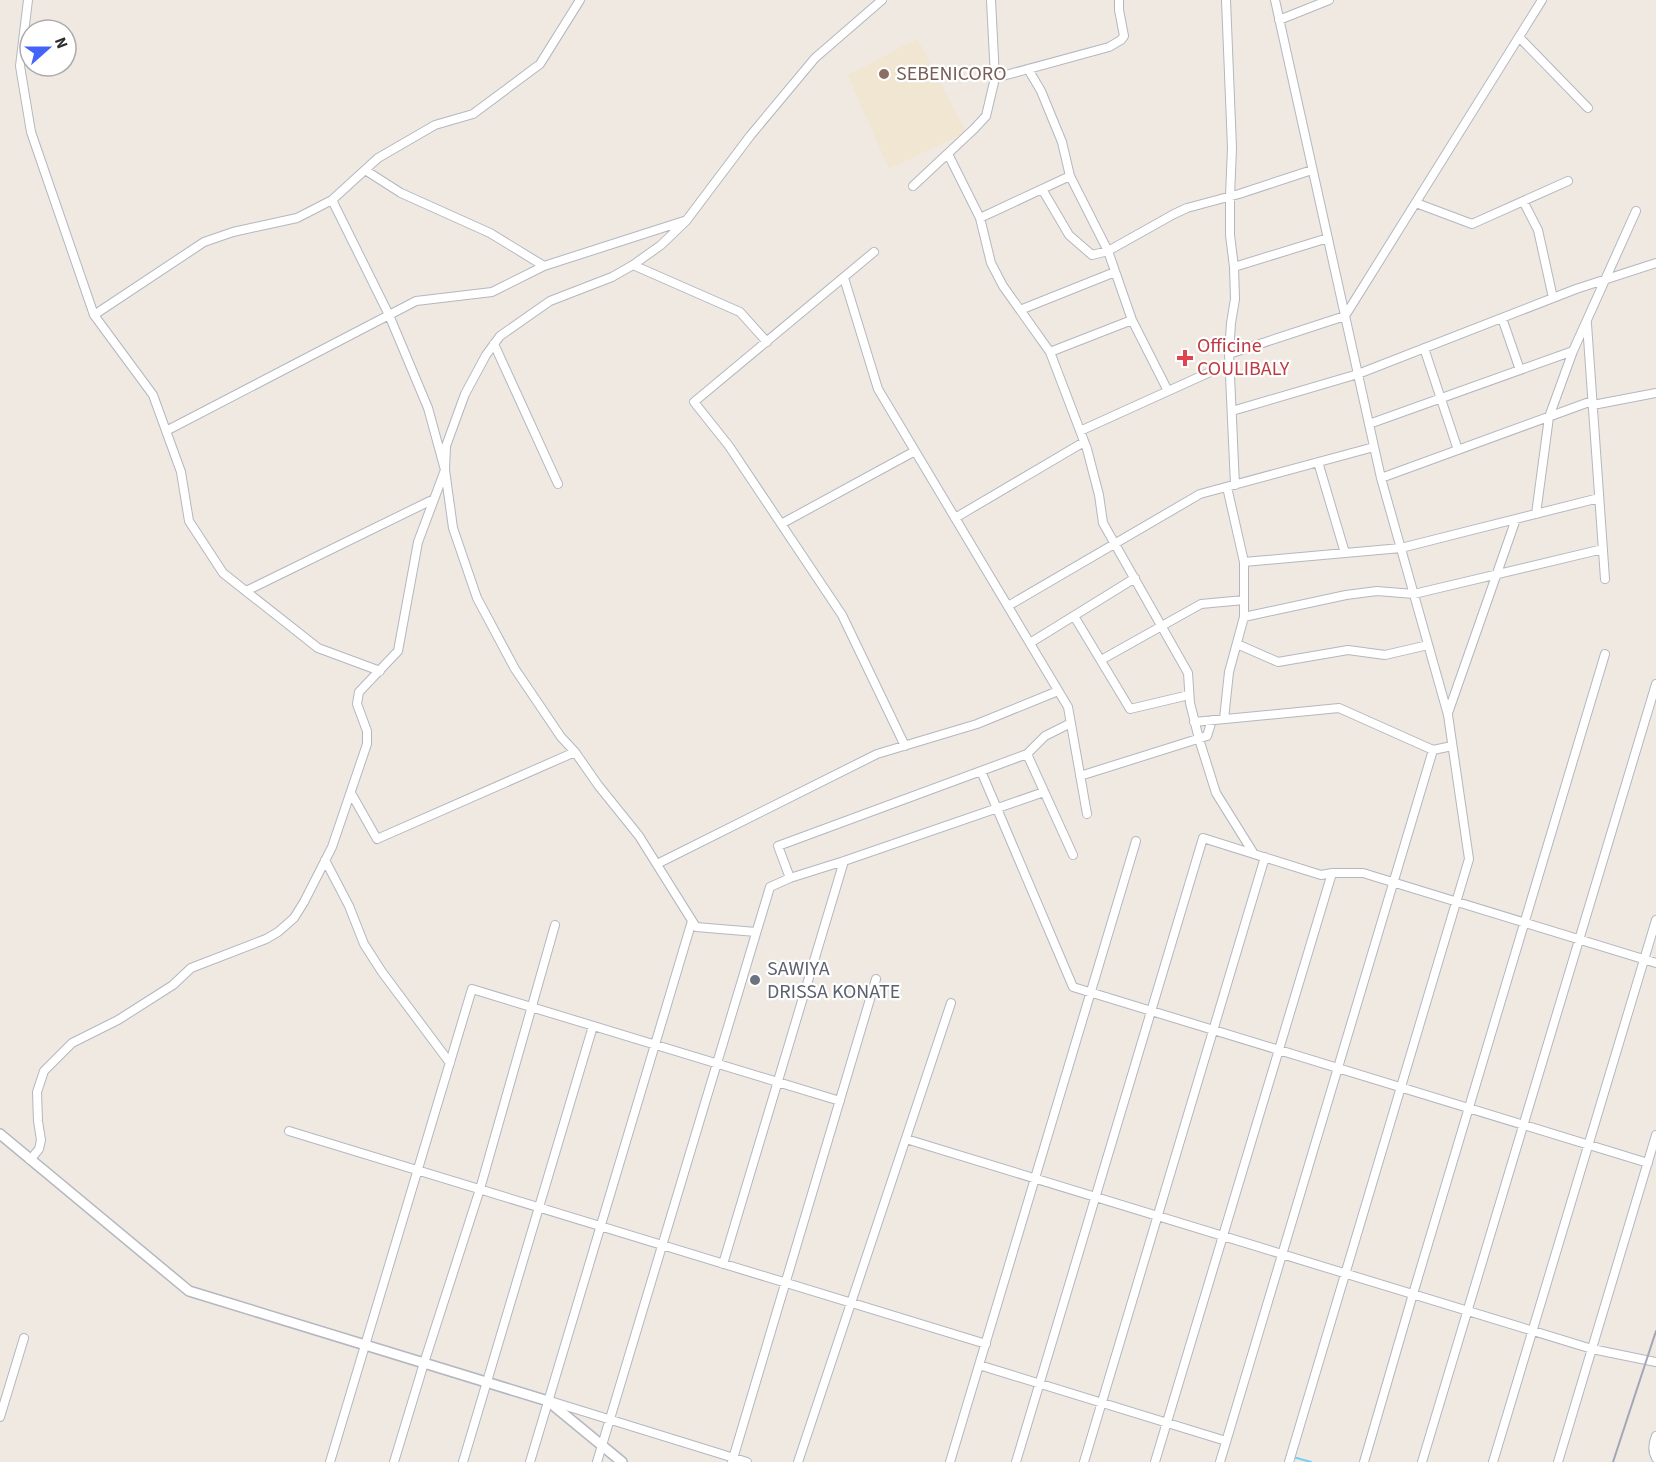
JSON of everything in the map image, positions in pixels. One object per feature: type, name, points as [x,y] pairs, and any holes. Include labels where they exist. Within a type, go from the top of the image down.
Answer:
[{"type":"street","points":[[28,0],[20,66],[31,132],[94,315],[153,395],[181,472],[189,521],[223,573],[318,648],[380,671]]},
{"type":"street","points":[[94,315],[204,242],[233,232],[297,218],[332,201],[378,158],[435,125],[473,114],[540,64],[580,0]]},
{"type":"street","points":[[30,1160],[39,1149],[41,1140],[37,1092],[44,1071],[72,1043],[118,1020],[173,985],[191,968],[266,939],[278,932],[294,918],[304,902],[332,847],[367,744],[367,731],[357,704],[359,692],[398,651],[418,542],[445,470],[446,446],[465,394],[494,344],[500,336],[550,301],[612,277],[661,245],[686,221],[750,136],[815,58],[882,0]]},
{"type":"street","points":[[913,186],[986,116],[995,78],[991,0]]},
{"type":"street","points":[[995,78],[1088,54],[1121,40],[1124,32],[1119,0]]},
{"type":"street","points":[[1224,719],[1229,672],[1244,617],[1244,561],[1231,486],[1232,411],[1229,354],[1235,299],[1230,235],[1232,148],[1226,0]]},
{"type":"street","points":[[1275,0],[1381,478],[1448,715],[1469,859],[1289,1462]]},
{"type":"street","points":[[1279,20],[1329,0]]},
{"type":"street","points":[[1229,354],[1345,316],[1542,0]]},
{"type":"street","points":[[1519,37],[1588,108]]},
{"type":"street","points":[[1028,69],[1041,91],[1062,142],[1070,176],[1108,251],[1132,320],[1168,391]]},
{"type":"street","points":[[948,154],[980,218],[991,263],[1003,286],[1050,352],[1084,442],[1099,495],[1103,523],[1188,673],[1194,722],[1216,793],[1254,854]]},
{"type":"street","points":[[364,170],[401,193],[490,233],[544,266]]},
{"type":"street","points":[[1042,189],[1069,236],[1092,255],[1108,251],[1174,214],[1201,203],[1312,170]]},
{"type":"street","points":[[980,218],[1070,176]]},
{"type":"street","points":[[1416,203],[1472,224],[1568,181]]},
{"type":"street","points":[[332,201],[389,315],[428,408],[445,470],[453,528],[477,598],[515,669],[561,737],[639,836],[696,927],[756,932]]},
{"type":"street","points":[[1523,201],[1538,230],[1553,298]]},
{"type":"street","points":[[1536,514],[1549,417],[1573,351],[1635,211]]},
{"type":"street","points":[[166,431],[416,301],[492,292],[544,266],[686,221]]},
{"type":"street","points":[[1234,267],[1328,238]]},
{"type":"street","points":[[874,252],[694,402],[729,446],[843,615],[905,746]]},
{"type":"street","points":[[1232,411],[1358,374],[1553,298],[1656,263]]},
{"type":"street","points":[[633,265],[740,312],[767,342]]},
{"type":"street","points":[[1020,310],[1115,272]]},
{"type":"street","points":[[844,278],[878,389],[1068,707],[1087,814]]},
{"type":"street","points":[[1502,318],[1520,370]]},
{"type":"street","points":[[1050,352],[1132,320]]},
{"type":"street","points":[[1587,321],[1605,579]]},
{"type":"street","points":[[494,344],[558,484]]},
{"type":"street","points":[[1424,348],[1458,450]]},
{"type":"street","points":[[1369,424],[1573,351]]},
{"type":"street","points":[[1080,431],[1230,363]]},
{"type":"street","points":[[1381,478],[1592,403],[1656,393]]},
{"type":"street","points":[[955,518],[1084,442]]},
{"type":"street","points":[[1008,606],[1200,494],[1374,447]]},
{"type":"street","points":[[782,524],[915,451]]},
{"type":"street","points":[[1318,462],[1345,553]]},
{"type":"street","points":[[1244,561],[1401,548],[1599,498]]},
{"type":"street","points":[[246,591],[434,499]]},
{"type":"street","points":[[1448,715],[1516,519]]},
{"type":"street","points":[[1244,617],[1346,595],[1377,591],[1414,594],[1603,549]]},
{"type":"street","points":[[1030,643],[1135,578]]},
{"type":"street","points":[[1101,660],[1201,604],[1244,600]]},
{"type":"street","points":[[1074,616],[1130,709],[1189,695]]},
{"type":"street","points":[[1237,644],[1278,662],[1348,650],[1385,655],[1428,645]]},
{"type":"street","points":[[1365,1462],[1413,1294],[1605,654]]},
{"type":"street","points":[[1422,1462],[1656,684]]},
{"type":"street","points":[[657,864],[877,754],[977,724],[1058,691]]},
{"type":"street","points":[[1194,722],[1339,708],[1433,750],[1452,746]]},
{"type":"street","points":[[1080,776],[1207,736],[1212,720]]},
{"type":"street","points":[[790,878],[778,846],[1027,754],[1045,736],[1071,723]]},
{"type":"street","points":[[1220,1462],[1433,750]]},
{"type":"street","points":[[351,793],[377,839],[575,752]]},
{"type":"street","points":[[1027,754],[1073,855]]},
{"type":"street","points":[[981,771],[1073,987],[1648,1163]]},
{"type":"street","points":[[597,1462],[770,887],[790,878],[1044,792]]},
{"type":"street","points":[[1016,1462],[1203,838],[1321,874],[1362,873],[1656,963]]},
{"type":"street","points":[[950,1462],[1136,842]]},
{"type":"street","points":[[1084,1462],[1265,857]]},
{"type":"street","points":[[325,860],[349,906],[364,944],[382,972],[450,1063]]},
{"type":"street","points":[[723,1264],[844,861]]},
{"type":"street","points":[[1155,1462],[1332,873]]},
{"type":"street","points":[[1493,1462],[1656,920]]},
{"type":"street","points":[[530,1462],[692,921]]},
{"type":"street","points":[[394,1462],[480,1189],[555,925]]},
{"type":"street","points":[[732,1460],[876,979]]},
{"type":"street","points":[[330,1462],[472,988],[840,1101]]},
{"type":"street","points":[[798,1462],[951,1003]]},
{"type":"street","points":[[463,1462],[593,1026]]},
{"type":"street","points":[[289,1131],[986,1344]]},
{"type":"street","points":[[0,1134],[189,1291],[610,1420],[732,1460],[747,1462]]},
{"type":"street","points":[[1558,1462],[1656,1135]]},
{"type":"street","points":[[906,1139],[1592,1349],[1656,1362]]},
{"type":"street","points":[[0,1417],[24,1338]]},
{"type":"street","points":[[980,1365],[1226,1441]]},
{"type":"street","points":[[548,1401],[622,1462]]},
{"type":"street","points":[[1656,1436],[1653,1443],[1656,1458]]},
{"type":"shaded area","points":[[917,39],[966,132],[889,169],[848,75]]},
{"type":"waterway","points":[[1293,1457],[1311,1462]]},
{"type":"railway","points":[[1613,1462],[1656,1331]]},
{"type":"place","name":"SEBENICORO","points":[[884,74]]},
{"type":"place","name":"Officine COULIBALY","points":[[1185,358]]},
{"type":"place","name":"SAWIYA DRISSA KONATE","points":[[755,980]]}]
